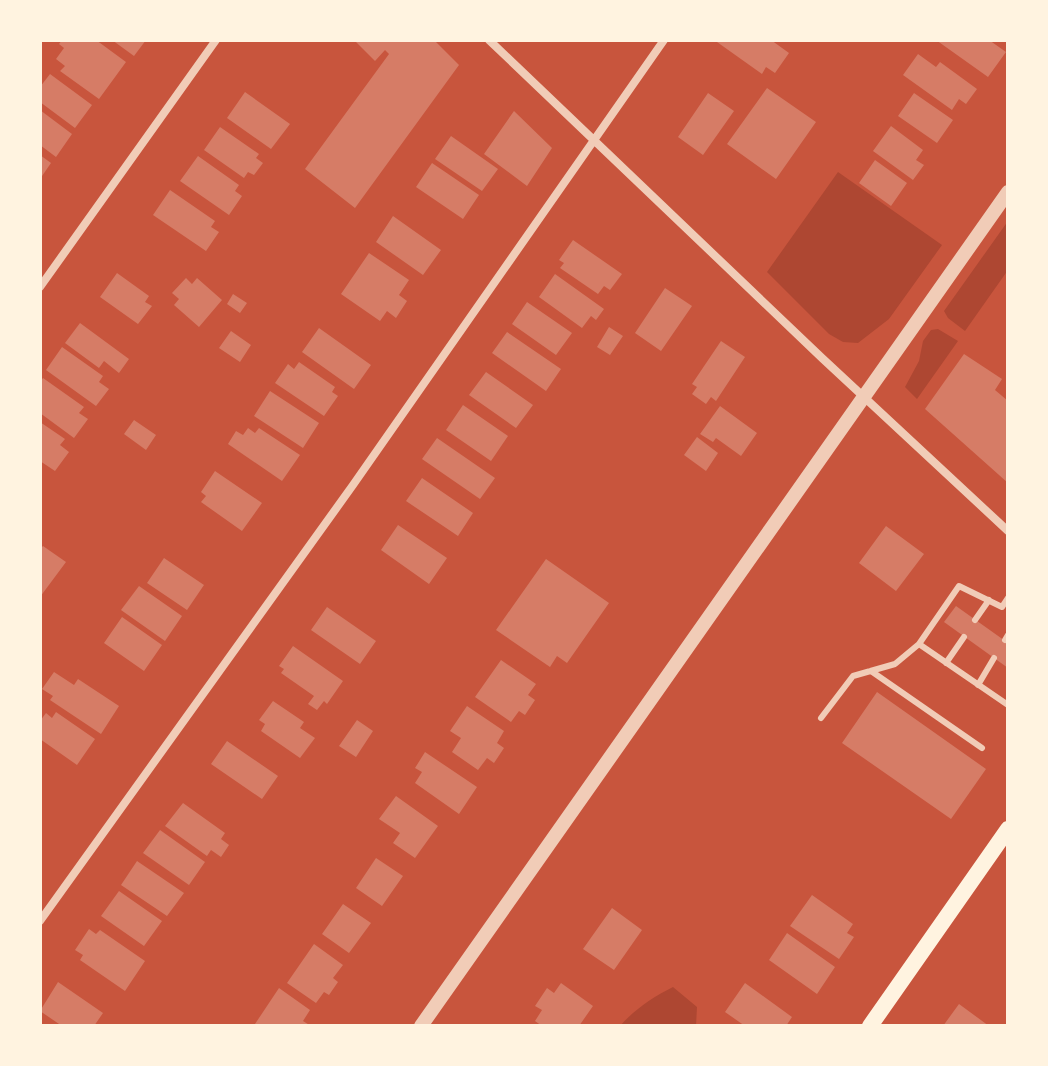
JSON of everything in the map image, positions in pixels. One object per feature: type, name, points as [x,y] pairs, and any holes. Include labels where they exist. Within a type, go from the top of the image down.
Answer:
[{"type":"main road","points":[[870,1026],[1008,829]]},
{"type":"street","points":[[40,287],[216,40]]},
{"type":"street","points":[[489,40],[1008,531]]},
{"type":"street","points":[[40,921],[353,485],[664,40]]},
{"type":"street","points":[[421,1026],[1008,192]]},
{"type":"lane","points":[[821,718],[853,676],[895,664],[919,644],[959,586],[1005,609],[1008,598]]},
{"type":"lane","points":[[975,620],[989,600]]},
{"type":"lane","points":[[946,663],[964,637]]},
{"type":"lane","points":[[919,644],[1007,702]]},
{"type":"lane","points":[[978,685],[994,658]]},
{"type":"lane","points":[[871,671],[982,748]]},
{"type":"shaded area","points":[[838,172],[942,245],[889,319],[858,343],[843,342],[829,334],[767,272]]},
{"type":"shaded area","points":[[1008,221],[1008,270],[965,331],[944,311]]},
{"type":"shaded area","points":[[938,329],[958,341],[917,399],[905,387],[919,361],[923,341],[931,330]]},
{"type":"shaded area","points":[[673,987],[697,1007],[696,1026],[620,1026],[645,1004]]},
{"type":"building","points":[[62,40],[96,40],[126,62],[99,99],[60,71],[65,66],[56,59],[64,48],[59,44]]},
{"type":"building","points":[[112,40],[146,40],[134,56]]},
{"type":"building","points":[[354,40],[434,40],[459,65],[355,208],[305,169],[389,54],[385,50],[375,61]]},
{"type":"building","points":[[718,40],[771,40],[789,53],[775,73],[766,67],[762,74]]},
{"type":"building","points":[[936,40],[989,40],[1006,52],[988,77]]},
{"type":"building","points":[[918,54],[936,67],[940,62],[977,89],[966,104],[959,99],[952,110],[903,75]]},
{"type":"building","points":[[50,74],[92,105],[75,128],[40,102],[40,87]]},
{"type":"building","points":[[767,88],[816,122],[776,179],[727,144]]},
{"type":"building","points":[[245,92],[290,124],[271,149],[227,118]]},
{"type":"building","points":[[708,93],[734,111],[703,155],[678,137]]},
{"type":"building","points":[[914,93],[953,120],[937,143],[898,116]]},
{"type":"building","points":[[40,110],[72,134],[56,157],[40,145]]},
{"type":"building","points":[[514,111],[552,148],[527,186],[484,154]]},
{"type":"building","points":[[891,126],[923,150],[916,160],[924,165],[913,180],[873,151]]},
{"type":"building","points":[[220,127],[259,154],[256,158],[263,163],[254,175],[248,172],[244,178],[204,150]]},
{"type":"building","points":[[451,136],[498,169],[482,191],[435,159]]},
{"type":"building","points":[[40,155],[51,163],[40,179]]},
{"type":"building","points":[[198,156],[239,185],[235,191],[242,196],[229,215],[180,181]]},
{"type":"building","points":[[875,160],[907,183],[891,206],[859,183]]},
{"type":"building","points":[[432,163],[479,195],[463,219],[416,187]]},
{"type":"building","points":[[170,190],[215,221],[211,227],[219,232],[206,251],[153,215]]},
{"type":"building","points":[[393,216],[441,250],[423,275],[376,242]]},
{"type":"building","points":[[573,240],[622,274],[610,290],[604,286],[598,294],[560,268],[564,263],[559,260]]},
{"type":"building","points":[[369,253],[409,280],[399,295],[407,301],[396,318],[387,311],[380,321],[341,294]]},
{"type":"building","points":[[117,273],[149,296],[145,302],[152,306],[138,324],[100,297]]},
{"type":"building","points":[[555,274],[604,309],[596,320],[591,316],[582,328],[539,297]]},
{"type":"building","points":[[186,278],[192,284],[197,278],[222,300],[199,327],[174,305],[179,299],[172,293]]},
{"type":"building","points":[[665,288],[692,306],[661,351],[635,333]]},
{"type":"building","points":[[233,294],[247,303],[240,313],[227,304]]},
{"type":"building","points":[[527,302],[572,333],[556,355],[512,324]]},
{"type":"building","points":[[80,323],[129,359],[119,373],[104,361],[99,368],[65,343]]},
{"type":"building","points":[[609,327],[623,336],[610,355],[597,347]]},
{"type":"building","points":[[319,328],[371,365],[354,389],[302,352]]},
{"type":"building","points":[[231,331],[251,345],[240,362],[219,348]]},
{"type":"building","points":[[507,332],[561,369],[546,391],[492,353]]},
{"type":"building","points":[[721,341],[745,357],[716,401],[711,397],[706,404],[692,394],[697,387],[692,384]]},
{"type":"building","points":[[62,347],[103,376],[99,382],[109,389],[96,406],[46,370]]},
{"type":"building","points":[[964,354],[1002,379],[995,390],[1008,401],[1008,483],[925,409]]},
{"type":"building","points":[[299,362],[335,387],[332,392],[338,396],[324,416],[275,383],[288,364],[294,369]]},
{"type":"building","points":[[486,372],[533,405],[516,428],[469,395]]},
{"type":"building","points":[[43,378],[84,407],[79,413],[88,419],[74,438],[40,413],[40,382]]},
{"type":"building","points":[[270,391],[319,423],[303,448],[254,416]]},
{"type":"building","points":[[463,405],[508,436],[491,461],[446,430]]},
{"type":"building","points":[[720,406],[757,433],[741,456],[716,438],[713,442],[700,434]]},
{"type":"building","points":[[134,420],[156,435],[146,450],[124,434]]},
{"type":"building","points":[[40,422],[65,439],[60,445],[69,452],[55,471],[40,461]]},
{"type":"building","points":[[248,428],[255,433],[259,428],[300,455],[282,481],[228,444],[236,431],[243,435]]},
{"type":"building","points":[[697,437],[718,453],[706,471],[684,455]]},
{"type":"building","points":[[437,438],[495,478],[480,499],[422,459]]},
{"type":"building","points":[[215,471],[262,503],[242,531],[201,502],[206,496],[201,492]]},
{"type":"building","points":[[422,478],[473,513],[458,536],[406,501]]},
{"type":"building","points":[[398,525],[447,558],[429,584],[381,550]]},
{"type":"building","points":[[886,526],[924,554],[896,591],[859,563]]},
{"type":"building","points":[[43,546],[66,562],[40,597],[40,549]]},
{"type":"building","points":[[164,558],[204,585],[187,610],[147,583]]},
{"type":"building","points":[[546,559],[609,603],[567,663],[557,656],[550,667],[496,630]]},
{"type":"building","points":[[139,586],[182,616],[165,641],[121,610]]},
{"type":"building","points":[[956,606],[1008,643],[1008,668],[944,622]]},
{"type":"building","points":[[327,607],[376,641],[360,664],[311,630]]},
{"type":"building","points":[[122,617],[162,645],[144,671],[104,643]]},
{"type":"building","points":[[293,646],[343,681],[327,704],[324,701],[317,710],[308,704],[314,696],[281,673],[284,669],[279,666]]},
{"type":"building","points":[[501,660],[536,684],[528,695],[535,700],[525,715],[519,711],[511,722],[475,697]]},
{"type":"building","points":[[54,672],[74,685],[78,679],[119,706],[101,734],[50,700],[53,696],[42,689]]},
{"type":"building","points":[[877,692],[986,769],[951,819],[842,743]]},
{"type":"building","points":[[273,701],[304,722],[300,728],[315,738],[300,758],[261,731],[265,724],[259,720]]},
{"type":"building","points":[[467,706],[504,731],[497,743],[504,748],[494,763],[487,758],[478,770],[452,752],[461,738],[450,731]]},
{"type":"building","points":[[56,712],[95,739],[77,765],[40,739],[40,721],[46,713],[52,718]]},
{"type":"building","points":[[357,720],[373,731],[356,757],[339,746]]},
{"type":"building","points":[[227,741],[278,776],[262,799],[211,764]]},
{"type":"building","points":[[425,752],[477,787],[459,814],[415,783],[422,772],[415,768]]},
{"type":"building","points":[[396,796],[438,826],[415,858],[393,843],[400,833],[379,819]]},
{"type":"building","points":[[183,803],[225,833],[221,839],[229,845],[221,857],[211,850],[207,856],[165,826]]},
{"type":"building","points":[[160,830],[205,862],[189,885],[143,853]]},
{"type":"building","points":[[376,858],[403,876],[382,906],[356,888]]},
{"type":"building","points":[[137,861],[184,893],[167,916],[121,885]]},
{"type":"building","points":[[119,891],[162,921],[144,946],[101,916]]},
{"type":"building","points":[[812,895],[853,924],[847,933],[854,937],[839,959],[790,926]]},
{"type":"building","points":[[343,904],[371,923],[349,953],[322,934]]},
{"type":"building","points":[[612,908],[642,930],[614,970],[583,949]]},
{"type":"building","points":[[89,929],[96,934],[100,930],[145,961],[125,991],[80,960],[83,955],[75,950]]},
{"type":"building","points":[[787,933],[835,967],[817,994],[769,960]]},
{"type":"building","points":[[314,944],[343,965],[333,978],[338,982],[329,995],[324,992],[316,1003],[287,983]]},
{"type":"building","points":[[58,982],[103,1013],[94,1026],[62,1026],[40,1011]]},
{"type":"building","points":[[561,983],[593,1006],[579,1026],[542,1026],[535,1021],[542,1010],[535,1006],[547,988],[554,993]]},
{"type":"building","points":[[745,983],[792,1017],[786,1026],[745,1026],[725,1012]]},
{"type":"building","points":[[279,988],[310,1010],[303,1021],[311,1026],[255,1024]]},
{"type":"building","points":[[959,1004],[989,1026],[943,1026]]}]
